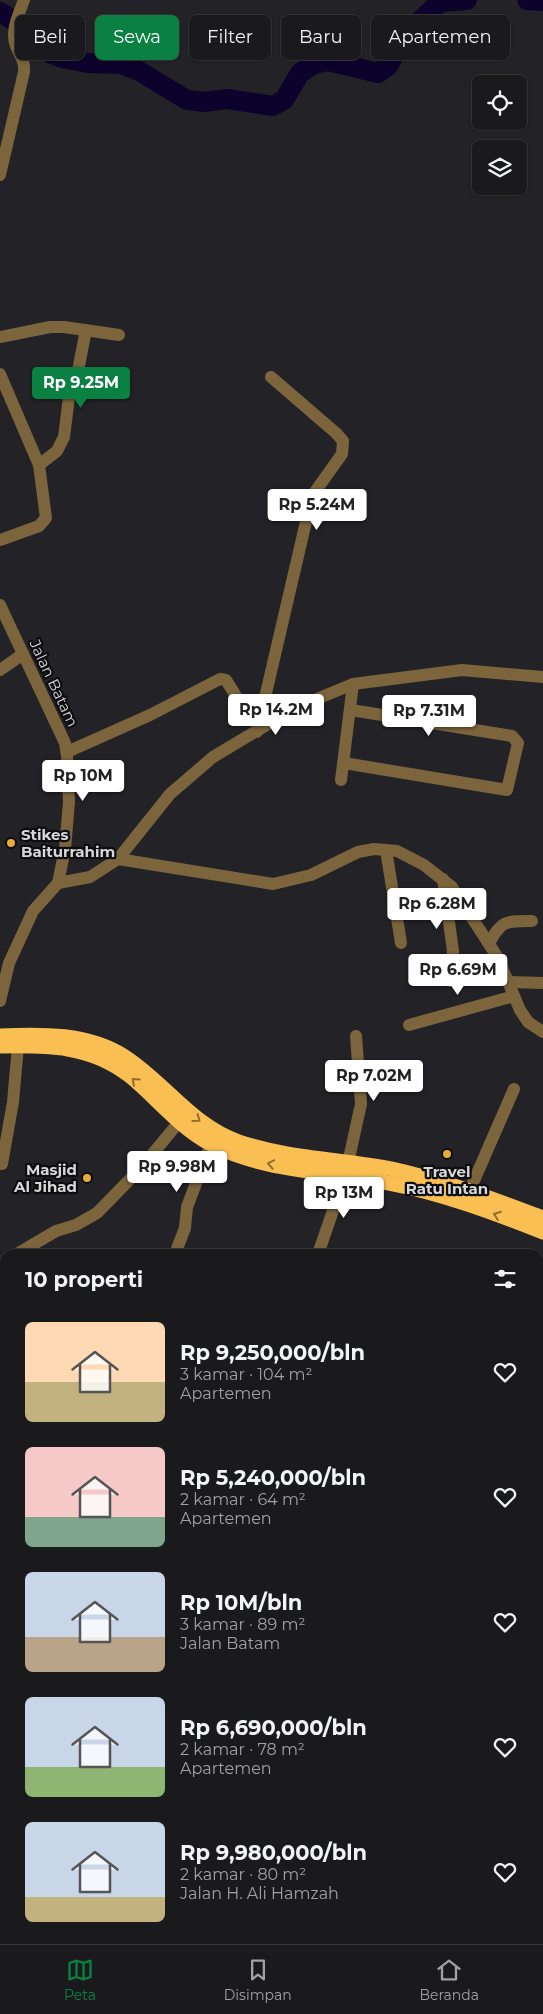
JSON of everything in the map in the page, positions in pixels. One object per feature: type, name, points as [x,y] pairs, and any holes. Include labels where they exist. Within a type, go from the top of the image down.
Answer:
[{"type":"highway","points":[[0,1036],[64,1036],[108,1048],[138,1067],[184,1109],[216,1132],[260,1149],[347,1169],[429,1192],[543,1232]]},
{"type":"highway","points":[[0,1046],[71,1048],[94,1055],[130,1076],[179,1122],[211,1144],[258,1162],[347,1169],[392,1170],[542,1214]]},
{"type":"street","points":[[0,175],[25,63],[15,45],[14,27],[24,0]]},
{"type":"street","points":[[0,337],[50,327],[119,334]]},
{"type":"street","points":[[39,465],[57,451],[64,437],[68,400],[76,381],[86,330]]},
{"type":"street","points":[[0,374],[39,465],[44,522],[39,526],[0,540]]},
{"type":"street","points":[[257,732],[312,496],[342,454],[343,445],[343,441],[336,433],[271,377]]},
{"type":"street","name":"Jalan Batam","points":[[0,605],[67,752],[69,802],[65,849],[58,883]]},
{"type":"street","points":[[0,670],[23,654]]},
{"type":"street","points":[[0,1000],[8,963],[33,911],[58,883],[90,877],[118,859],[170,794],[212,757],[296,708],[353,684],[462,670],[543,677]]},
{"type":"street","points":[[67,752],[150,715],[220,679],[226,680],[239,701],[260,718]]},
{"type":"street","points":[[341,780],[353,684]]},
{"type":"street","points":[[344,763],[507,790],[518,743],[512,736],[351,710]]},
{"type":"street","points":[[118,859],[272,884],[311,875],[358,852],[374,849],[403,854],[443,879],[465,905],[489,943],[528,1022],[543,1032]]},
{"type":"street","points":[[386,850],[401,944]]},
{"type":"street","points":[[443,879],[452,951],[451,982]]},
{"type":"street","points":[[489,943],[502,924],[508,921],[532,920]]},
{"type":"street","points":[[409,1025],[464,1008],[512,989],[543,983]]},
{"type":"street","points":[[320,1249],[347,1169],[361,1104],[356,1036]]},
{"type":"street","points":[[2,1164],[13,1102],[18,1046]]},
{"type":"street","points":[[469,1192],[514,1089]]},
{"type":"street","points":[[25,1249],[56,1231],[76,1226],[97,1213],[140,1169],[179,1122]]},
{"type":"street","points":[[177,1249],[185,1228],[187,1207],[211,1144]]},
{"type":"waterway","points":[[0,12],[13,20],[33,46],[62,58],[88,63],[121,64],[139,71],[187,100],[204,102],[227,99],[273,106],[284,100],[300,73],[314,64],[328,61],[378,73],[388,66],[405,35],[440,2],[467,0]]},
{"type":"waterway","points":[[527,0],[543,1]]},
{"type":"place","name":"Stikes Baiturrahim","points":[[11,843]]},
{"type":"place","name":"Travel Ratu Intan","points":[[447,1154]]},
{"type":"place","name":"Masjid Al Jihad","points":[[87,1178]]}]
